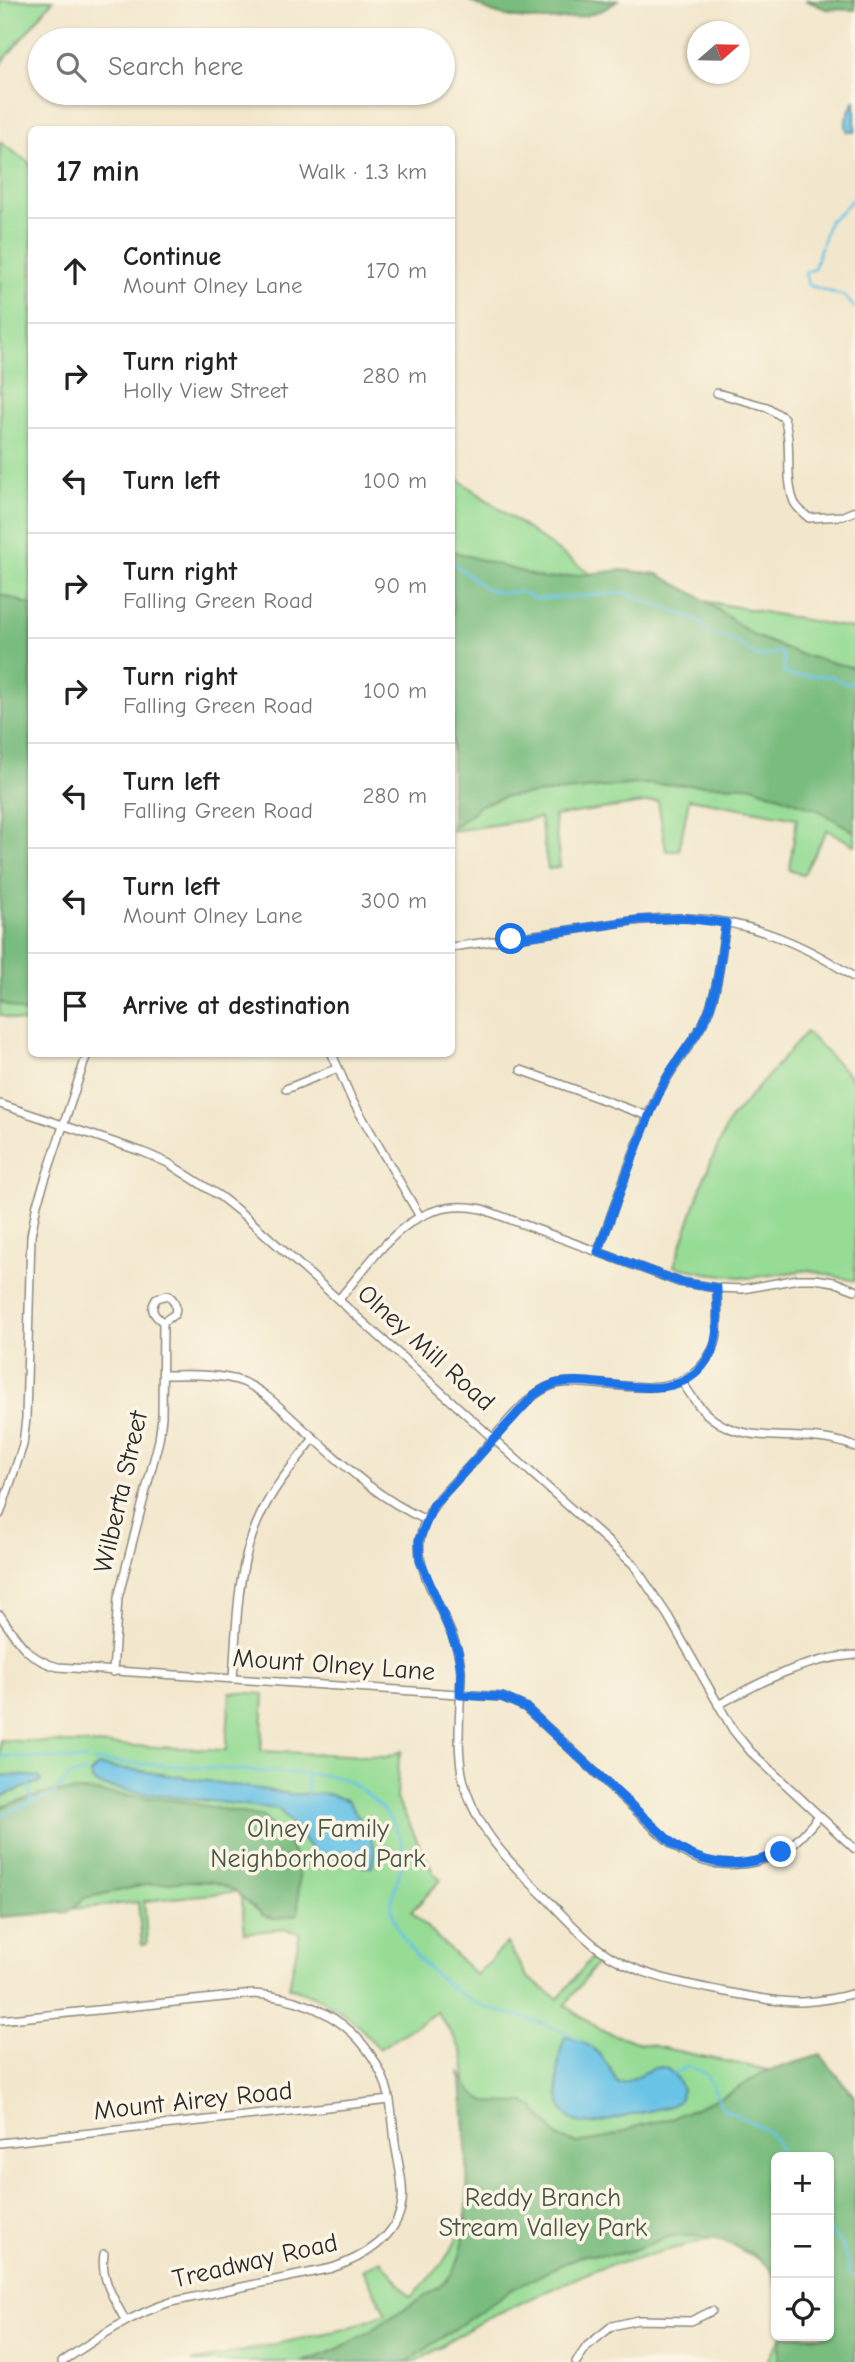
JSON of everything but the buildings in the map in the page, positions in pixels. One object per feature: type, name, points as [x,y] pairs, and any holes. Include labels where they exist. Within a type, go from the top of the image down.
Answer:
[{"type":"street","points":[[717,393],[767,407],[783,418],[795,504],[809,518],[843,516],[855,511]]},
{"type":"street","points":[[455,947],[638,920],[686,918],[760,931],[795,944],[855,978]]},
{"type":"street","points":[[598,1252],[648,1116],[664,1081],[708,1012],[726,923]]},
{"type":"street","points":[[0,1514],[14,1476],[24,1432],[31,1236],[37,1204],[86,1057]]},
{"type":"street","points":[[333,1057],[352,1100],[419,1216]]},
{"type":"street","points":[[286,1089],[338,1068]]},
{"type":"street","points":[[521,1070],[648,1116]]},
{"type":"street","name":"Olney Mill Road","points":[[0,1104],[168,1163],[221,1197],[339,1298],[633,1564],[668,1616],[733,1730],[751,1752],[855,1849]]},
{"type":"street","points":[[339,1298],[402,1227],[419,1216],[449,1207],[471,1207],[680,1282],[743,1289],[798,1279],[815,1279],[834,1282],[855,1290]]},
{"type":"street","points":[[717,1288],[716,1339],[714,1348],[702,1367],[682,1382],[655,1387],[559,1383],[534,1395],[433,1506],[419,1540],[420,1560],[458,1651],[461,1670],[457,1732],[462,1774],[479,1820],[500,1853],[590,1942],[622,1964],[663,1980],[765,1999],[800,2002],[834,1999],[855,1993]]},
{"type":"street","name":"Wilberta Street","points":[[113,1672],[118,1598],[159,1440],[163,1322]]},
{"type":"street","points":[[163,1375],[216,1376],[243,1382],[264,1395],[374,1492],[426,1520]]},
{"type":"street","points":[[682,1382],[702,1410],[727,1428],[751,1434],[833,1439],[855,1447]]},
{"type":"street","points":[[233,1679],[240,1584],[251,1539],[274,1490],[314,1438]]},
{"type":"street","name":"Mount Olney Lane","points":[[0,1615],[24,1650],[42,1663],[58,1667],[502,1697],[525,1707],[674,1845],[705,1861],[724,1865],[747,1864],[769,1858],[795,1842],[819,1816]]},
{"type":"street","points":[[718,1705],[762,1681],[798,1666],[855,1655]]},
{"type":"street","name":"Treadway Road","points":[[0,2020],[253,1994],[292,1998],[318,2008],[357,2038],[379,2070],[390,2101],[402,2204],[387,2236],[377,2245],[351,2261],[331,2268],[149,2309],[125,2320],[62,2362]]},
{"type":"street","name":"Mount Airey Road","points":[[0,2143],[390,2101]]},
{"type":"street","points":[[104,2254],[102,2264],[105,2278],[125,2320]]},
{"type":"street","points":[[576,2362],[587,2346],[612,2326],[638,2320],[691,2321],[712,2311]]},
{"type":"green space","points":[[0,0],[53,0],[28,28],[0,65]]},
{"type":"green space","points":[[468,0],[618,0],[592,14],[539,20],[506,16]]},
{"type":"green space","points":[[805,0],[855,0],[855,10],[826,9]]},
{"type":"green space","points":[[0,142],[28,162],[28,1024],[0,1015]]},
{"type":"green space","points":[[455,477],[602,582],[855,629],[855,845],[827,830],[803,875],[789,870],[797,818],[689,799],[679,851],[666,851],[658,801],[554,816],[560,867],[548,869],[540,818],[455,831]]},
{"type":"green space","points":[[455,552],[545,579],[621,570],[658,574],[700,597],[755,636],[802,655],[855,668],[855,832],[818,810],[752,786],[638,784],[504,797],[481,805],[455,827]]},
{"type":"green space","points":[[0,594],[28,604],[28,1012],[0,1002]]},
{"type":"green space","points":[[806,1032],[855,1081],[855,1281],[809,1270],[748,1278],[674,1266],[704,1178],[729,1121]]},
{"type":"green space","name":"Olney Family Neighborhood Park","points":[[230,1692],[264,1694],[261,1751],[387,1757],[402,1751],[399,1758],[397,1799],[434,1874],[441,1880],[411,1912],[476,1975],[507,1943],[527,1977],[558,1999],[592,1957],[598,1962],[565,2005],[600,2030],[640,2043],[753,2067],[816,2078],[834,2071],[855,2097],[855,2362],[766,2362],[779,2341],[834,2341],[834,2152],[771,2152],[771,2267],[718,2237],[599,2268],[485,2319],[416,2362],[192,2362],[345,2329],[386,2314],[363,2270],[381,2260],[410,2297],[412,2296],[449,2254],[460,2232],[471,2186],[471,2135],[464,2059],[437,2012],[379,2049],[339,2010],[289,1987],[300,1933],[283,1929],[245,1933],[241,1891],[144,1901],[147,1944],[142,1945],[138,1902],[0,1917],[0,1740],[226,1750]]},
{"type":"green space","points":[[86,1791],[180,1801],[263,1817],[287,1842],[296,1858],[299,1873],[298,1914],[276,1919],[264,1916],[234,1890],[214,1882],[189,1881],[145,1885],[85,1898],[68,1912],[0,1917],[0,1807],[50,1792]]},
{"type":"green space","name":"Reddy Branch Stream Valley Park","points":[[821,2055],[855,2099],[855,2362],[778,2362],[781,2341],[834,2341],[834,2152],[771,2152],[771,2269],[751,2253],[721,2240],[671,2236],[631,2251],[613,2255],[583,2255],[567,2262],[511,2290],[407,2362],[301,2362],[326,2354],[362,2336],[434,2291],[452,2273],[460,2255],[465,2232],[467,2204],[466,2145],[460,2071],[470,2090],[486,2102],[524,2103],[534,2107],[559,2138],[577,2143],[606,2138],[641,2125],[669,2119],[730,2093],[762,2073]]},
{"type":"water","points":[[855,100],[855,132],[848,132],[846,119]]},
{"type":"water","points":[[98,1766],[291,1794],[327,1794],[347,1800],[369,1832],[375,1850],[372,1867],[360,1866],[345,1859],[317,1856],[279,1809],[148,1794],[99,1785],[93,1781],[90,1774]]},
{"type":"water","points":[[0,1776],[39,1777],[42,1781],[0,1797]]},
{"type":"water","points":[[565,2037],[594,2049],[609,2066],[618,2083],[652,2069],[667,2069],[675,2076],[682,2089],[679,2101],[670,2106],[593,2124],[574,2121],[560,2103],[558,2092],[558,2068]]},
{"type":"waterway","points":[[855,196],[829,221],[814,269],[805,273],[808,285],[844,296],[855,308]]},
{"type":"waterway","points":[[455,566],[488,589],[523,593],[535,599],[625,593],[697,620],[709,633],[733,640],[759,657],[781,652],[784,673],[794,676],[831,676],[846,684],[855,681]]},
{"type":"waterway","points":[[0,1756],[86,1760]]},
{"type":"waterway","points":[[92,1761],[324,1775],[350,1783],[372,1798],[397,1829],[403,1859],[392,1909],[397,1928],[415,1954],[448,1985],[475,2002],[493,2010],[541,2023],[580,2041]]},
{"type":"waterway","points":[[0,1815],[52,1795],[70,1776],[85,1772]]},
{"type":"waterway","points":[[307,1795],[308,1774]]},
{"type":"waterway","points":[[29,1786],[32,1802]]},
{"type":"waterway","points":[[674,2074],[686,2067],[701,2072],[710,2082],[723,2109],[751,2121],[768,2133],[775,2140],[779,2152]]},
{"type":"waterway","points":[[834,2236],[842,2245],[850,2273],[855,2276]]},
{"type":"route","points":[[511,939],[638,920],[686,918],[726,923],[708,1012],[664,1081],[648,1116],[598,1252],[680,1282],[717,1288],[716,1339],[714,1348],[702,1367],[694,1375],[674,1385],[655,1387],[571,1382],[546,1387],[534,1395],[433,1506],[419,1540],[420,1560],[458,1651],[461,1670],[460,1695],[502,1697],[525,1707],[674,1845],[686,1853],[724,1865],[747,1864],[781,1852]]}]
